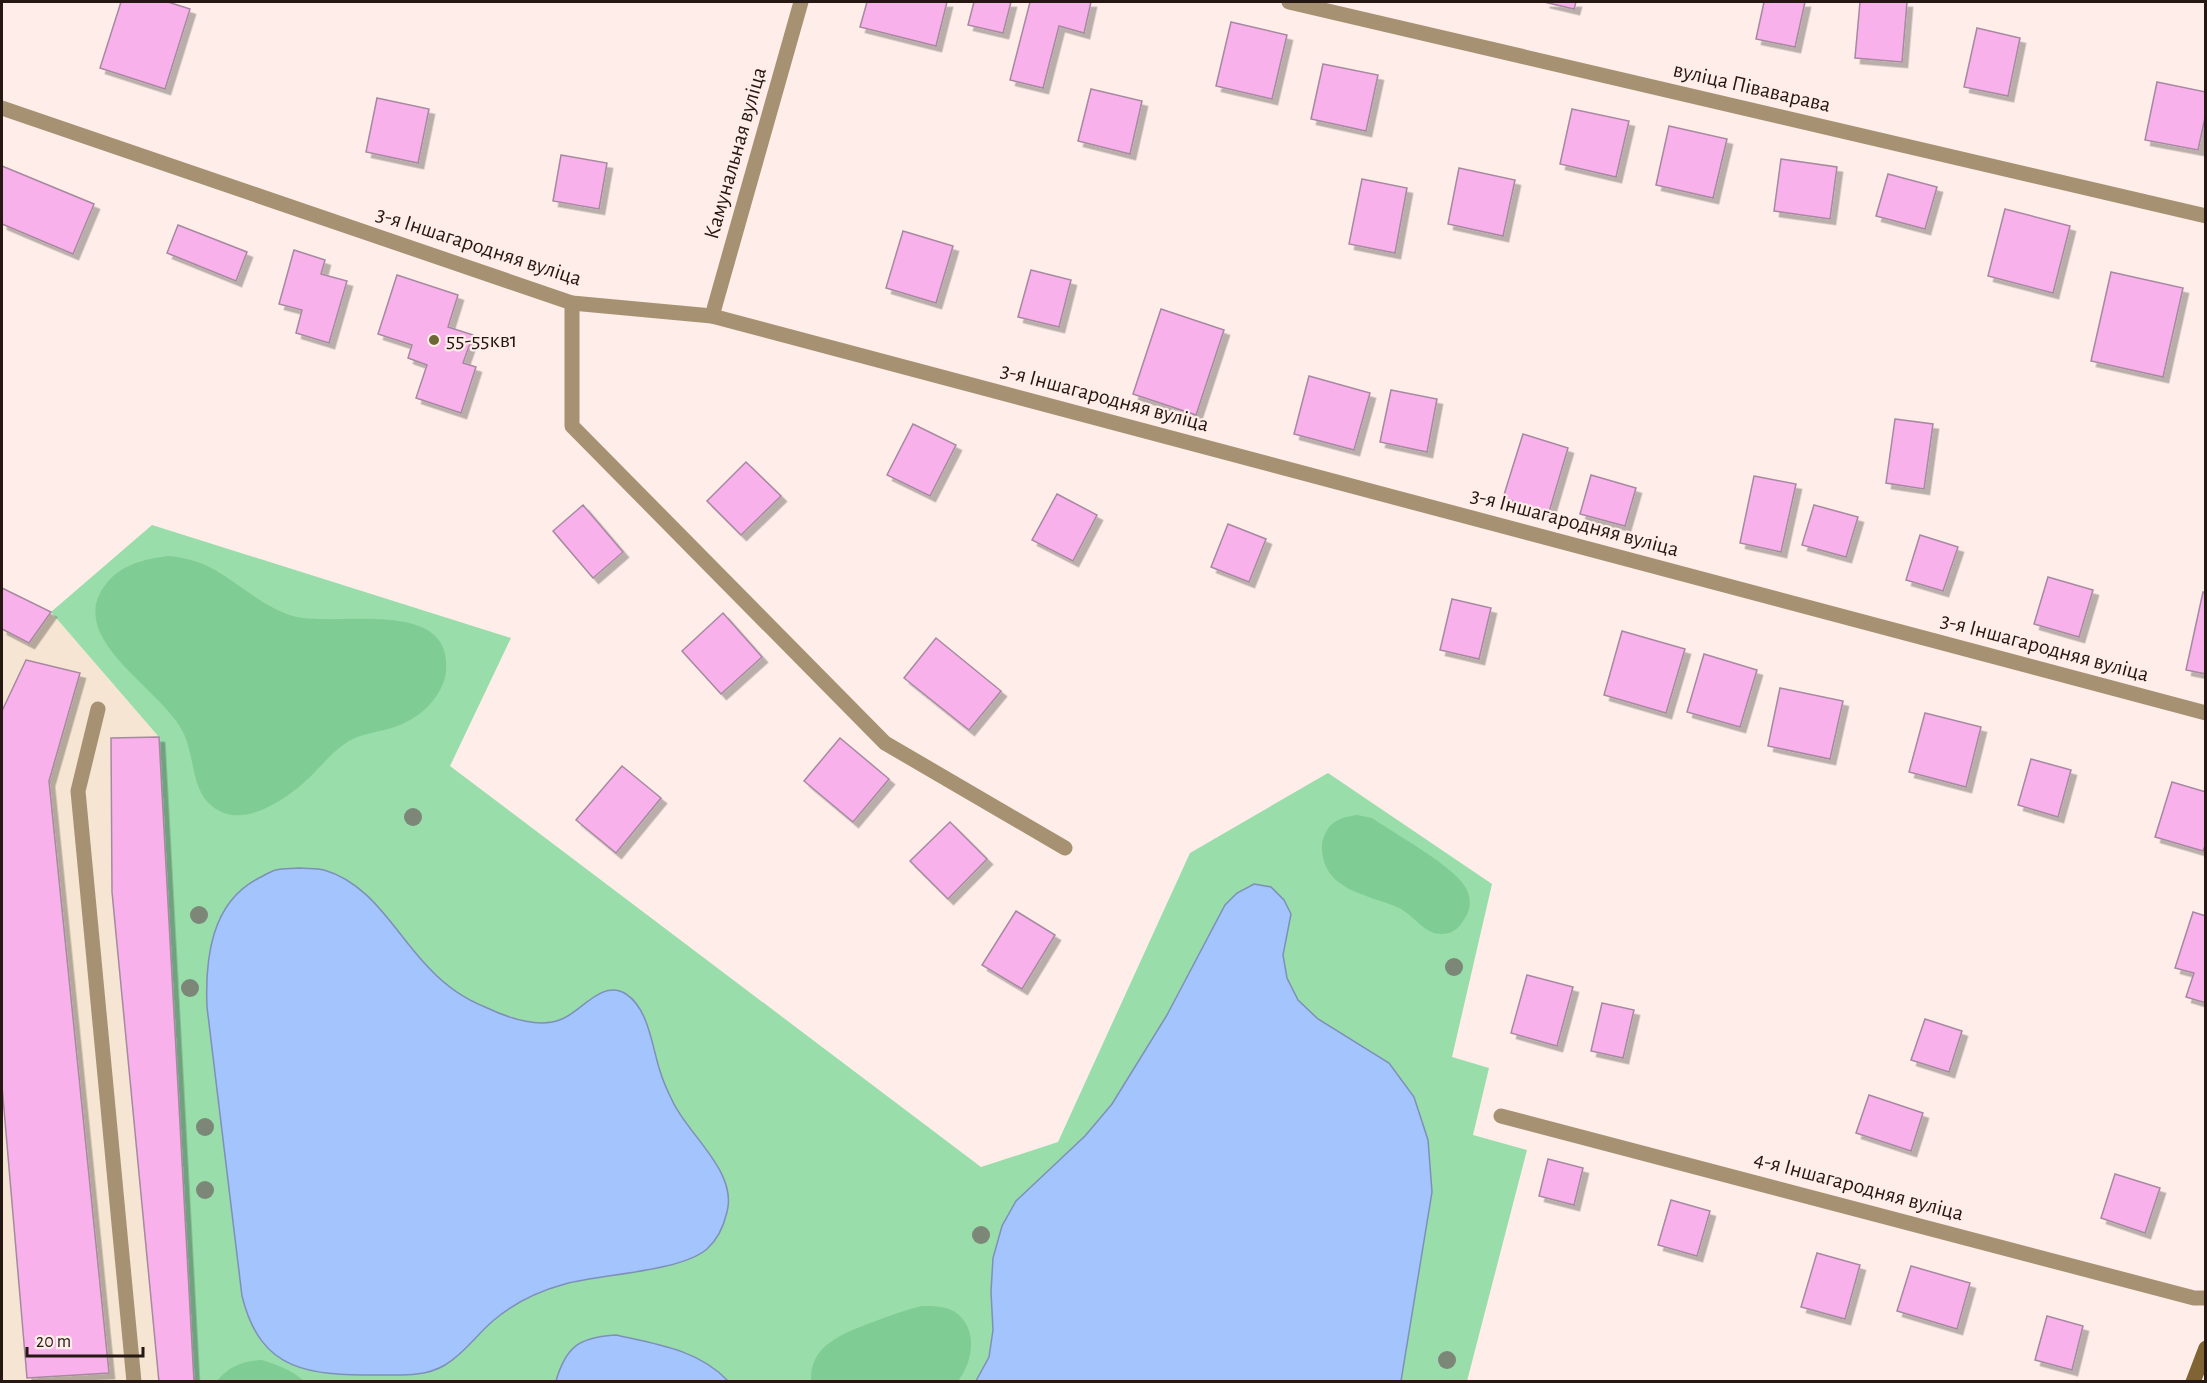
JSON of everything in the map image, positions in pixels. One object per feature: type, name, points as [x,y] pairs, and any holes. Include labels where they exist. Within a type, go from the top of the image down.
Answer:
[{"type":"street","name":"Камунальная вуліца","points":[[712,316],[801,2]]},
{"type":"street","name":"вуліца Піваварава","points":[[1288,2],[2205,216]]},
{"type":"street","name":"3-я Іншагародняя вуліца","points":[[2,108],[572,303],[712,316],[2205,713]]},
{"type":"street","points":[[572,303],[572,426],[885,743],[1065,848]]},
{"type":"street","points":[[98,709],[78,791],[134,1382]]},
{"type":"street","name":"4-я Іншагародняя вуліца","points":[[1501,1116],[2194,1298],[2205,1298]]},
{"type":"street","points":[[2193,1382],[2205,1348]]},
{"type":"shaded area","points":[[2,588],[51,612],[159,737],[194,1381],[2,1381]]},
{"type":"green space","points":[[152,525],[511,638],[450,766],[981,1167],[1058,1142],[1190,853],[1328,773],[1492,884],[1452,1057],[1489,1068],[1473,1135],[1527,1150],[1467,1381],[194,1381],[159,737],[51,612]]},
{"type":"green space","points":[[169,556],[192,560],[209,567],[262,601],[293,616],[310,619],[379,619],[422,627],[437,638],[445,654],[446,670],[442,686],[427,708],[413,719],[348,742],[304,783],[272,805],[247,814],[224,813],[213,807],[199,789],[183,732],[157,699],[122,664],[108,646],[98,627],[96,608],[103,588],[109,580],[132,564]]},
{"type":"green space","points":[[1357,815],[1372,818],[1435,859],[1464,885],[1470,902],[1469,910],[1456,929],[1449,933],[1434,933],[1399,908],[1354,891],[1334,878],[1327,869],[1323,857],[1323,839],[1336,821]]},
{"type":"green space","points":[[922,1306],[951,1310],[963,1319],[968,1327],[970,1355],[958,1381],[811,1381],[816,1358],[830,1342],[862,1326]]},
{"type":"green space","points":[[262,1360],[289,1371],[304,1381],[217,1381],[237,1365]]},
{"type":"water","points":[[299,868],[324,870],[356,887],[383,912],[418,956],[442,981],[470,1000],[503,1014],[533,1022],[553,1022],[570,1015],[600,993],[609,990],[617,990],[634,1001],[649,1029],[661,1075],[672,1100],[709,1153],[725,1182],[728,1197],[727,1212],[720,1232],[711,1245],[695,1257],[678,1263],[580,1281],[536,1294],[502,1314],[452,1360],[429,1372],[404,1375],[331,1373],[310,1370],[276,1355],[262,1341],[251,1322],[242,1296],[207,1007],[207,989],[210,951],[214,934],[230,902],[243,888],[270,872]]},
{"type":"water","points":[[1254,884],[1271,887],[1284,900],[1291,914],[1283,955],[1287,978],[1298,1000],[1318,1019],[1389,1063],[1414,1097],[1428,1140],[1432,1192],[1401,1381],[976,1381],[989,1357],[993,1330],[991,1292],[993,1258],[1002,1226],[1016,1201],[1085,1136],[1112,1104],[1167,1015],[1225,905],[1237,893]]},
{"type":"water","points":[[616,1335],[662,1345],[691,1355],[717,1370],[728,1381],[556,1381],[565,1359],[576,1346],[593,1338]]},
{"type":"building","points":[[121,2],[168,2],[190,9],[165,89],[100,68]]},
{"type":"building","points":[[867,2],[947,2],[936,46],[860,27]]},
{"type":"building","points":[[974,2],[1011,2],[1003,33],[968,25]]},
{"type":"building","points":[[1030,2],[1091,2],[1084,33],[1059,26],[1043,88],[1010,80]]},
{"type":"building","points":[[1544,2],[1576,2],[1574,9]]},
{"type":"building","points":[[1764,2],[1805,2],[1795,47],[1756,39]]},
{"type":"building","points":[[1860,2],[1907,2],[1902,62],[1855,58]]},
{"type":"building","points":[[1231,22],[1287,35],[1272,99],[1216,86]]},
{"type":"building","points":[[1977,28],[2020,38],[2008,96],[1964,87]]},
{"type":"building","points":[[1323,64],[1378,75],[1366,131],[1311,119]]},
{"type":"building","points":[[2157,82],[2206,92],[2206,113],[2198,150],[2145,140]]},
{"type":"building","points":[[1091,89],[1142,101],[1130,154],[1078,141]]},
{"type":"building","points":[[377,98],[429,109],[418,163],[366,152]]},
{"type":"building","points":[[1572,109],[1629,121],[1616,177],[1560,164]]},
{"type":"building","points":[[1669,126],[1727,139],[1713,198],[1656,185]]},
{"type":"building","points":[[561,155],[607,163],[599,209],[553,201]]},
{"type":"building","points":[[1781,159],[1837,167],[1830,219],[1774,211]]},
{"type":"building","points":[[2,166],[94,204],[73,254],[2,224]]},
{"type":"building","points":[[1459,168],[1515,180],[1503,236],[1448,224]]},
{"type":"building","points":[[1888,174],[1937,187],[1925,229],[1876,216]]},
{"type":"building","points":[[1362,179],[1407,188],[1395,253],[1349,244]]},
{"type":"building","points":[[2005,209],[2070,226],[2053,293],[1988,276]]},
{"type":"building","points":[[178,225],[247,252],[236,281],[167,253]]},
{"type":"building","points":[[903,231],[953,246],[936,303],[886,288]]},
{"type":"building","points":[[294,250],[325,260],[321,274],[347,281],[329,343],[296,333],[302,310],[279,304]]},
{"type":"building","points":[[1031,270],[1071,280],[1059,327],[1018,317]]},
{"type":"building","points":[[2111,272],[2183,288],[2163,377],[2091,361]]},
{"type":"building","name":"55-55кв1","points":[[397,275],[458,295],[448,327],[473,335],[463,363],[476,367],[461,413],[416,398],[427,365],[408,358],[412,345],[378,334]]},
{"type":"building","points":[[1161,309],[1224,330],[1196,415],[1133,394]]},
{"type":"building","points":[[1309,376],[1370,393],[1354,450],[1294,434]]},
{"type":"building","points":[[1391,390],[1437,399],[1427,452],[1380,442]]},
{"type":"building","points":[[1895,419],[1933,424],[1924,489],[1886,483]]},
{"type":"building","points":[[913,424],[956,445],[930,496],[887,475]]},
{"type":"building","points":[[1523,434],[1568,448],[1549,512],[1503,498]]},
{"type":"building","points":[[746,462],[781,496],[741,535],[707,501]]},
{"type":"building","points":[[1591,475],[1636,488],[1625,526],[1580,514]]},
{"type":"building","points":[[1754,476],[1796,484],[1781,552],[1740,543]]},
{"type":"building","points":[[1057,494],[1097,515],[1073,561],[1032,540]]},
{"type":"building","points":[[583,505],[623,552],[593,578],[553,531]]},
{"type":"building","points":[[1814,505],[1858,517],[1846,557],[1802,545]]},
{"type":"building","points":[[1228,524],[1266,539],[1249,582],[1211,567]]},
{"type":"building","points":[[1920,535],[1958,547],[1943,591],[1906,580]]},
{"type":"building","points":[[2048,577],[2093,590],[2079,637],[2034,624]]},
{"type":"building","points":[[2,588],[51,612],[29,643],[2,629]]},
{"type":"building","points":[[2203,592],[2206,593],[2206,674],[2186,670]]},
{"type":"building","points":[[1452,599],[1491,608],[1479,659],[1440,650]]},
{"type":"building","points":[[723,613],[762,657],[721,694],[682,651]]},
{"type":"building","points":[[1622,631],[1685,649],[1666,713],[1604,695]]},
{"type":"building","points":[[936,638],[1001,691],[969,730],[904,678]]},
{"type":"building","points":[[1704,654],[1757,670],[1740,727],[1687,712]]},
{"type":"building","points":[[26,660],[80,673],[49,781],[109,1373],[27,1378],[2,1086],[2,711]]},
{"type":"building","points":[[1780,688],[1843,701],[1830,759],[1768,746]]},
{"type":"building","points":[[1925,713],[1981,727],[1966,787],[1909,772]]},
{"type":"building","points":[[159,737],[194,1382],[159,1382],[112,892],[111,738]]},
{"type":"building","points":[[840,738],[889,779],[853,822],[804,781]]},
{"type":"building","points":[[2031,759],[2071,770],[2058,817],[2018,805]]},
{"type":"building","points":[[622,766],[661,798],[616,853],[576,820]]},
{"type":"building","points":[[2172,782],[2206,792],[2206,843],[2203,851],[2155,837]]},
{"type":"building","points":[[950,822],[987,859],[948,899],[910,861]]},
{"type":"building","points":[[1016,911],[1055,935],[1022,989],[982,965]]},
{"type":"building","points":[[2193,912],[2206,916],[2206,1003],[2186,997],[2194,973],[2175,968]]},
{"type":"building","points":[[1527,975],[1573,987],[1557,1046],[1511,1033]]},
{"type":"building","points":[[1602,1003],[1634,1010],[1623,1058],[1591,1051]]},
{"type":"building","points":[[1925,1019],[1962,1031],[1949,1072],[1911,1060]]},
{"type":"building","points":[[1869,1095],[1923,1113],[1911,1151],[1856,1133]]},
{"type":"building","points":[[1548,1159],[1583,1168],[1574,1205],[1539,1196]]},
{"type":"building","points":[[2115,1174],[2160,1188],[2145,1233],[2101,1218]]},
{"type":"building","points":[[1671,1200],[1710,1211],[1697,1256],[1658,1245]]},
{"type":"building","points":[[1817,1253],[1860,1265],[1845,1319],[1801,1307]]},
{"type":"building","points":[[1911,1266],[1970,1283],[1957,1329],[1897,1311]]},
{"type":"building","points":[[2047,1316],[2083,1326],[2072,1370],[2035,1360]]},
{"type":"place","name":"55-55кв1","points":[[434,340]]}]
